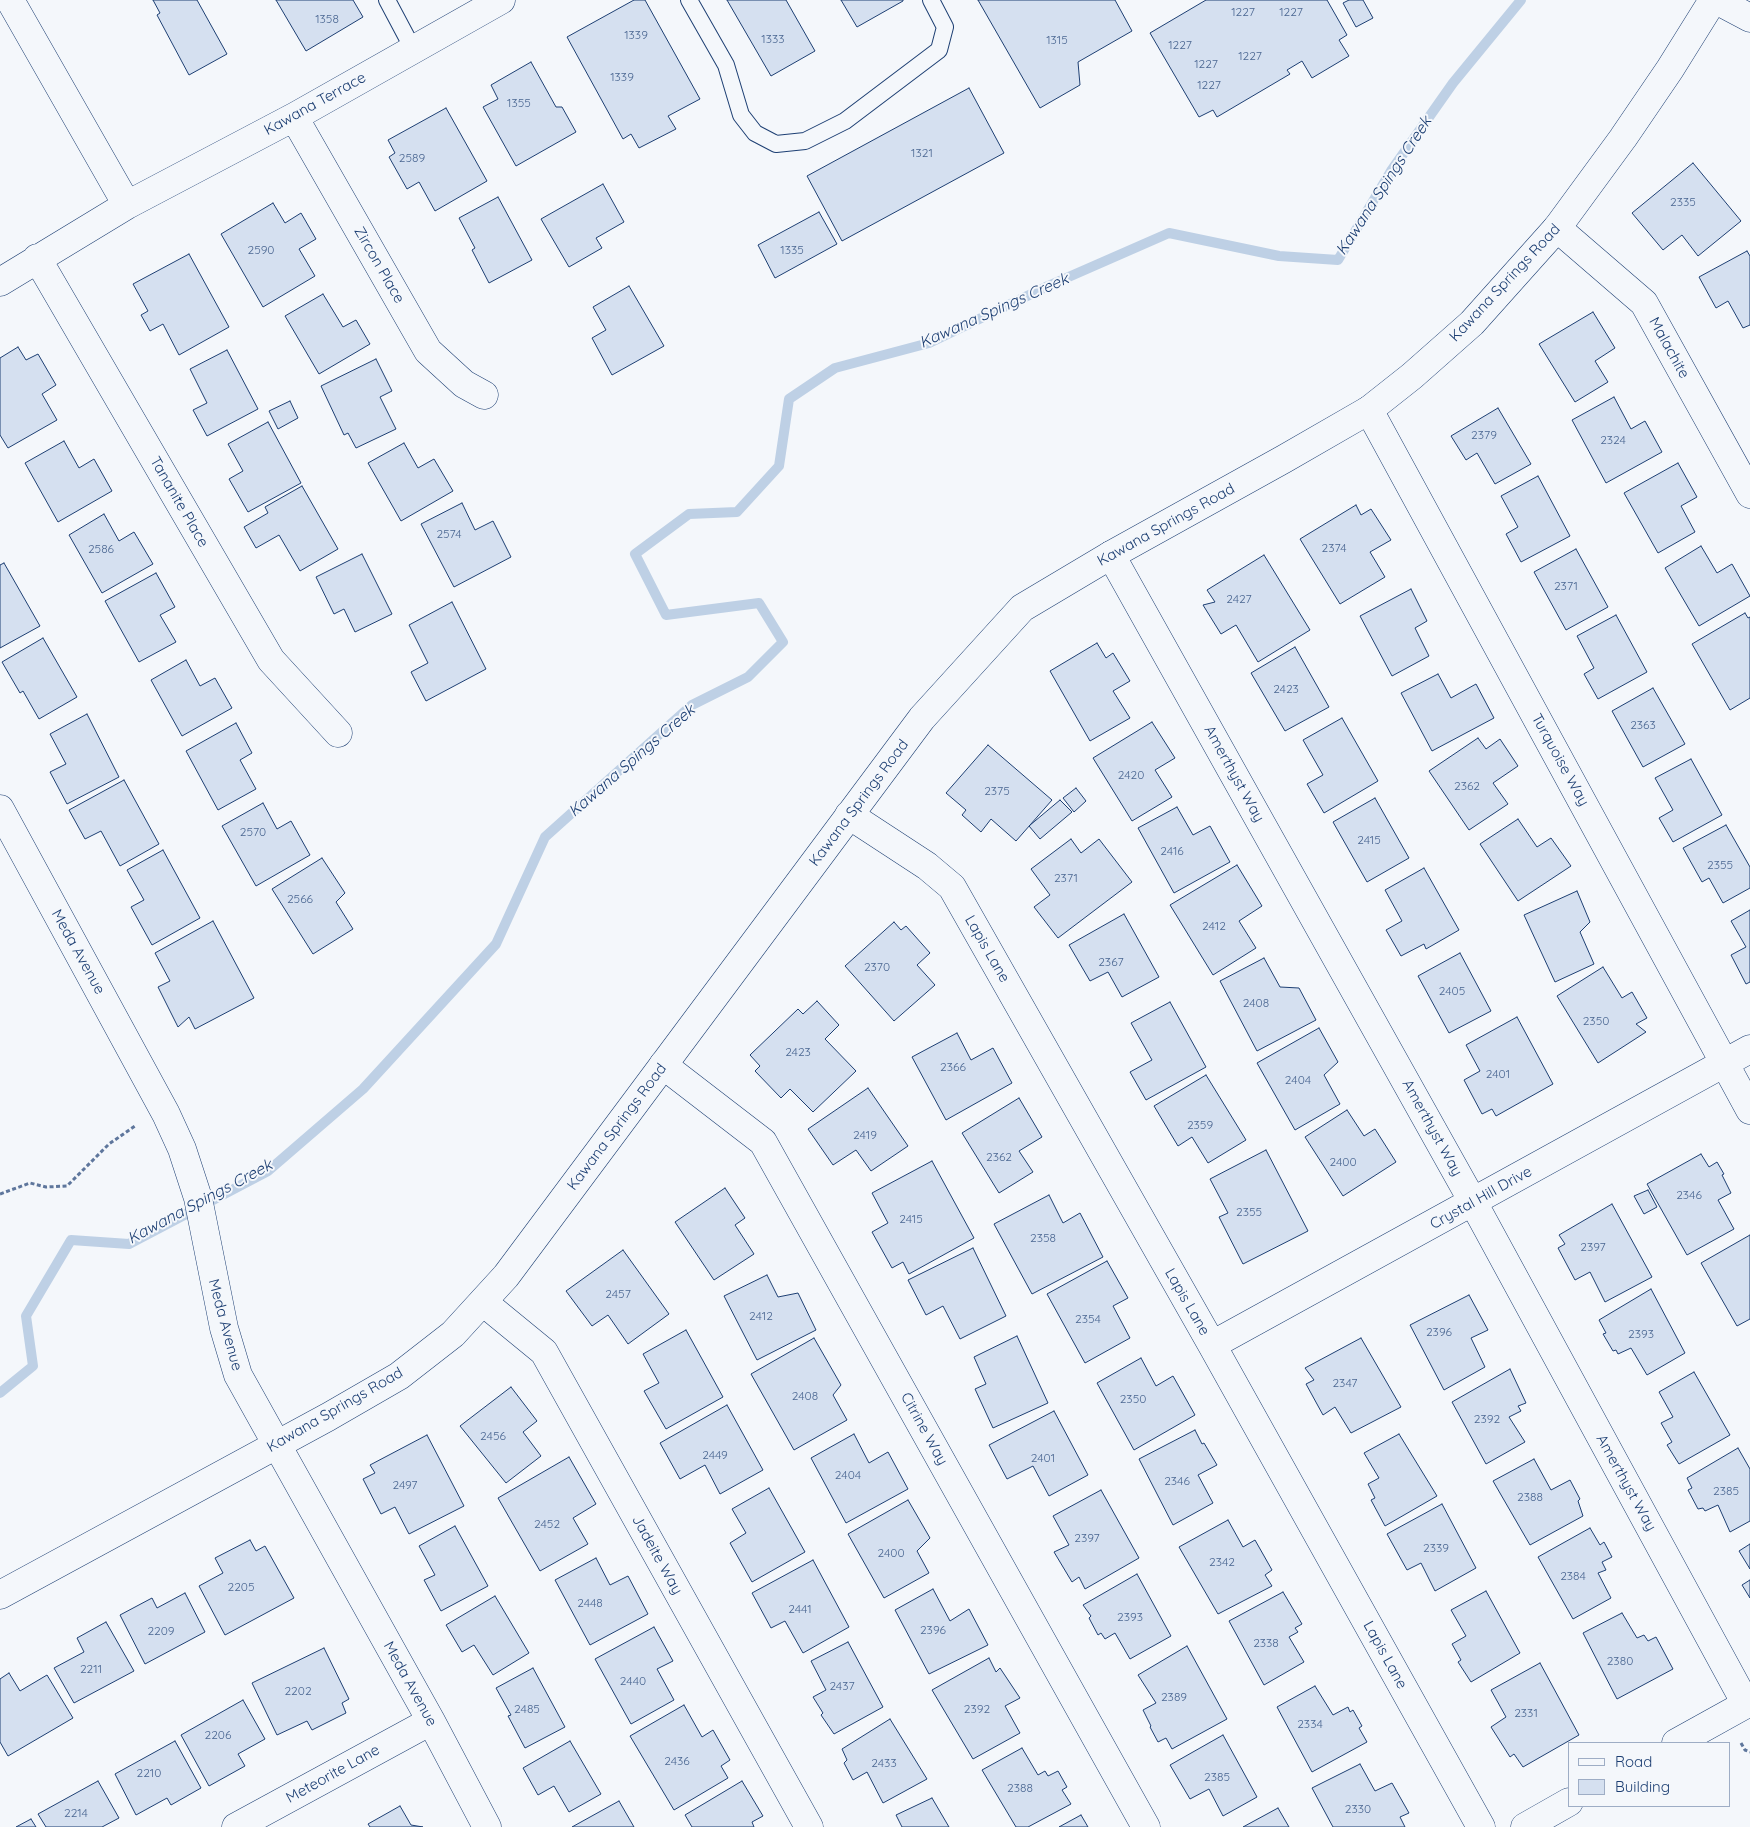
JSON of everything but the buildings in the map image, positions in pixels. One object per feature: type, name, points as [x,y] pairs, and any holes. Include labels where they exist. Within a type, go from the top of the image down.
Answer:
[{"type":"street","points":[[10,0],[127,205]]},
{"type":"street","name":"Kawana Terrace","points":[[0,282],[127,205],[294,117],[501,0]]},
{"type":"street","points":[[1714,0],[1750,18]]},
{"type":"street","name":"Kawana Springs Road","points":[[0,1595],[328,1417],[399,1376],[453,1334],[506,1276],[922,718],[1022,608],[1111,555],[1370,410],[1472,324],[1557,228],[1623,138],[1714,0]]},
{"type":"street","name":"Zircon Place","points":[[294,117],[428,351],[464,384],[484,395]]},
{"type":"street","name":"Malachite","points":[[1557,228],[1644,303],[1750,494]]},
{"type":"street","name":"Tananite Place","points":[[37,258],[271,660],[338,733]]},
{"type":"street","name":"Turquoise Way","points":[[1370,410],[1750,1110]]},
{"type":"street","name":"Amerthyst Way","points":[[1111,555],[1474,1202],[1748,1703]]},
{"type":"street","name":"Meda Avenue","points":[[0,810],[166,1114],[182,1150],[198,1198],[206,1247],[224,1328],[238,1375],[275,1445],[431,1721],[487,1827]]},
{"type":"street","name":"Lapis Lane","points":[[850,815],[927,866],[952,886],[1212,1345],[1481,1827]]},
{"type":"street","name":"Crystal Hill Drive","points":[[1212,1345],[1750,1049]]},
{"type":"street","name":"Citrine Way","points":[[663,1065],[763,1142],[1146,1827]]},
{"type":"street","name":"Jadeite Way","points":[[483,1302],[544,1352],[810,1827]]},
{"type":"street","points":[[1678,1742],[1748,1703]]},
{"type":"street","name":"Meteorite Lane","points":[[236,1827],[431,1721]]},
{"type":"street","points":[[1524,1827],[1568,1803]]},
{"type":"lane","points":[[386,0],[413,49]]},
{"type":"lane","points":[[689,0],[726,66],[741,115],[755,133],[776,144],[805,141],[845,121],[940,50],[945,27],[931,0]]},
{"type":"path","points":[[0,1194],[30,1182],[46,1186],[67,1186],[109,1144],[134,1126],[166,1114]]},
{"type":"path","points":[[1741,1743],[1745,1750],[1750,1752]]},
{"type":"waterway","name":"Kawana Spings Creek","points":[[0,1393],[33,1366],[26,1316],[71,1240],[129,1244],[268,1171],[363,1089],[496,944],[545,837],[692,705],[748,677],[783,642],[759,603],[666,615],[635,554],[689,514],[737,512],[779,466],[789,399],[835,368],[929,343],[1048,286],[1169,233],[1279,256],[1338,260],[1391,171],[1453,83],[1521,0]]}]
